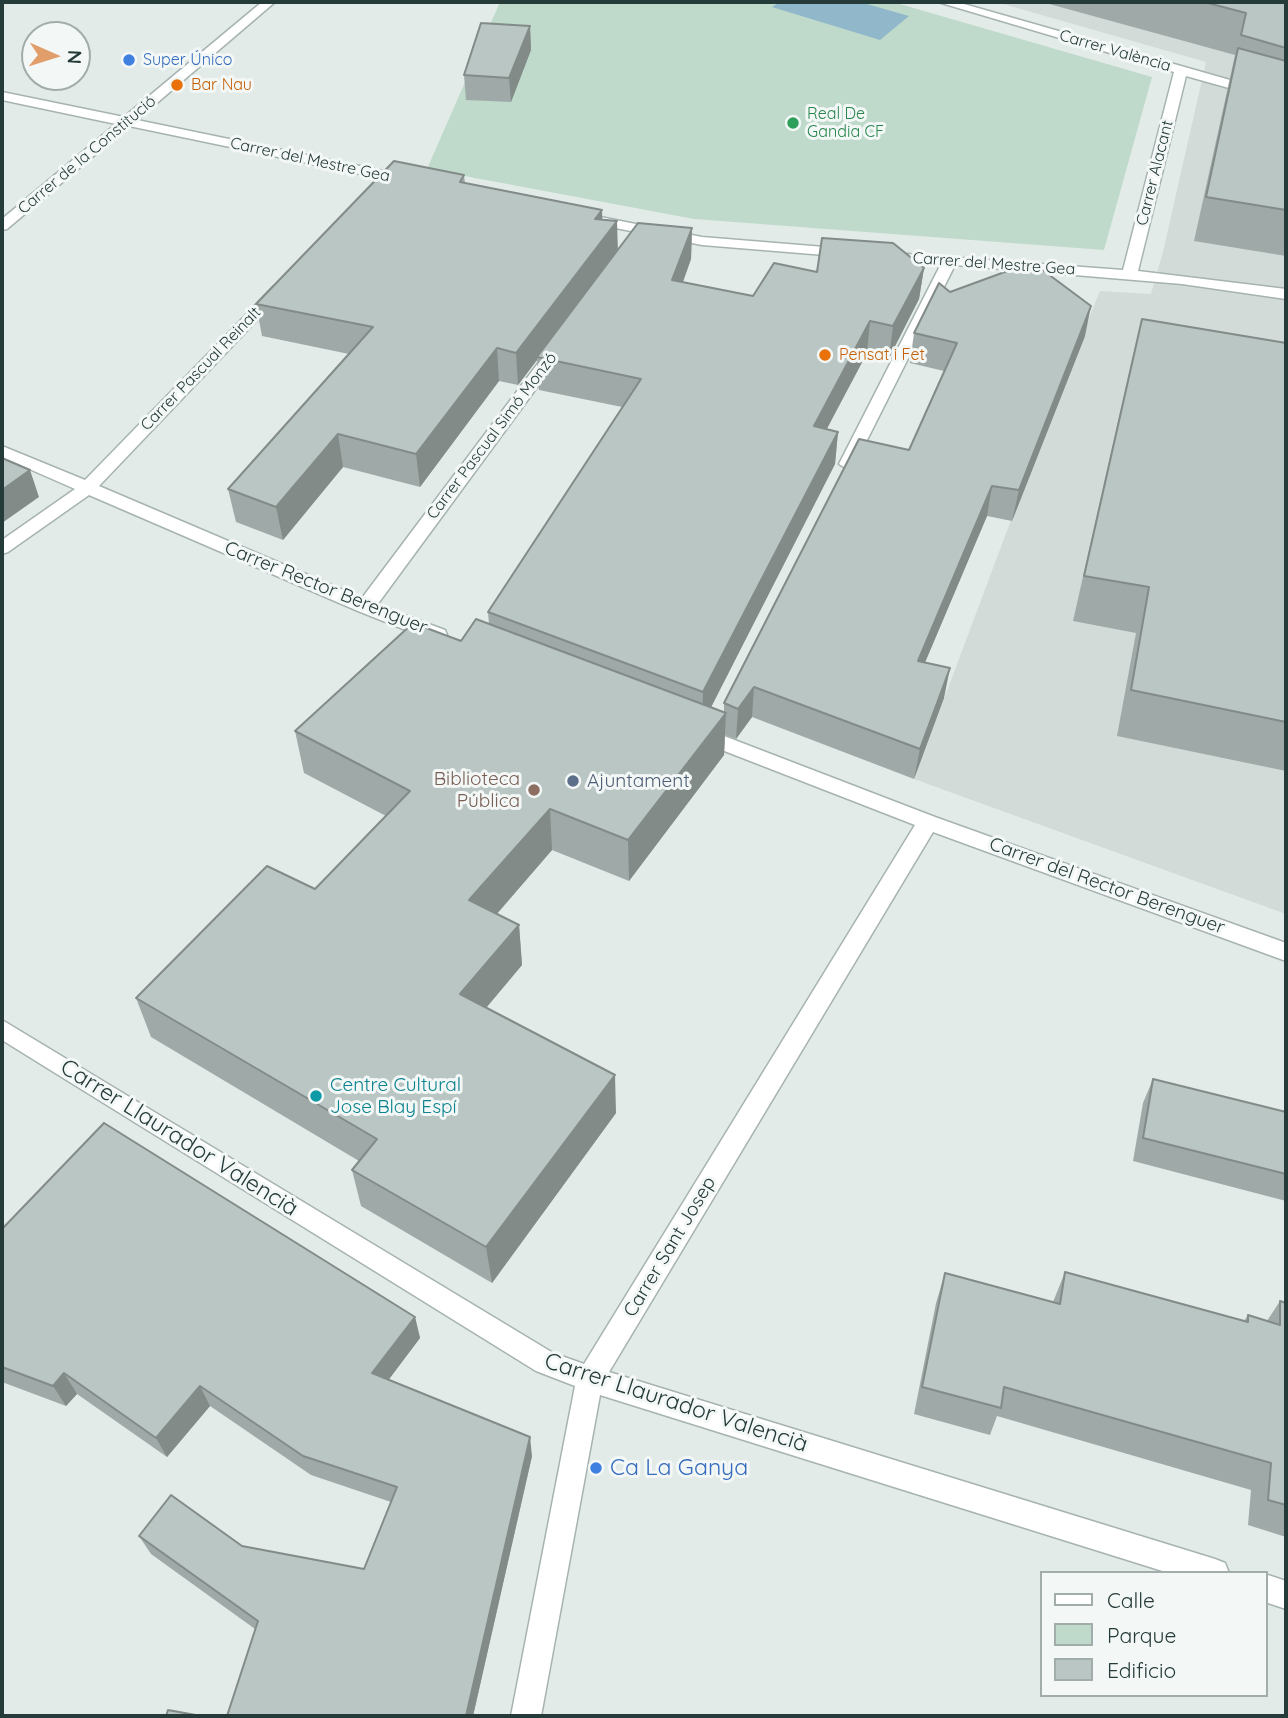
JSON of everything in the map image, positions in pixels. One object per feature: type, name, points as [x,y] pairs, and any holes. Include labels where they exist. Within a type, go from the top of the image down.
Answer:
[{"type":"street","name":"Carrer de la Constitució","points":[[2,226],[269,2]]},
{"type":"street","name":"Carrer València","points":[[944,2],[1286,100]]},
{"type":"street","name":"Carrer Alacant","points":[[1129,275],[1181,71]]},
{"type":"street","name":"Carrer del Mestre Gea","points":[[2,96],[382,181],[428,184]]},
{"type":"street","name":"Carrer del Mestre Gea","points":[[577,216],[641,237],[1129,275],[1225,284],[1286,294]]},
{"type":"street","points":[[839,481],[950,261]]},
{"type":"street","name":"Carrer Pascual Reinalt","points":[[2,548],[87,488],[290,276]]},
{"type":"street","name":"Carrer Pascual Simó Monzó","points":[[365,607],[563,342]]},
{"type":"street","name":"Carrer Rector Berenguer","points":[[2,451],[365,607],[454,641]]},
{"type":"street","points":[[683,728],[712,731],[928,821]]},
{"type":"street","name":"Carrer del Rector Berenguer","points":[[928,821],[1286,952]]},
{"type":"street","name":"Carrer Sant Josep","points":[[526,1716],[590,1379],[928,821]]},
{"type":"street","name":"Carrer Llaurador Valencià","points":[[2,1029],[545,1362],[590,1379],[1209,1571]]},
{"type":"street","points":[[1267,1589],[1286,1595]]},
{"type":"shaded area","points":[[996,2],[1286,2],[1286,914],[914,779],[1062,384],[1100,291],[1151,294],[1206,62]]},
{"type":"green space","name":"Real De Gandia CF","points":[[500,2],[893,2],[1152,77],[1104,250],[694,219],[427,169]]},
{"type":"water","points":[[780,2],[860,2],[909,16],[880,40],[772,7]]},
{"type":"building","points":[[1204,2],[1286,2],[1286,48],[1241,35],[1246,13]]},
{"type":"building","points":[[481,23],[530,26],[509,78],[464,75]]},
{"type":"building","points":[[1238,48],[1286,61],[1286,210],[1206,197]]},
{"type":"building","points":[[394,161],[464,175],[460,182],[602,210],[595,219],[617,221],[516,353],[497,348],[416,454],[338,434],[276,507],[228,489],[373,327],[256,304]]},
{"type":"building","points":[[638,223],[692,228],[672,280],[753,296],[774,263],[817,272],[822,238],[893,243],[924,268],[893,326],[870,321],[814,426],[838,432],[703,692],[488,612],[641,379],[537,357]]},
{"type":"building","points":[[1032,262],[1091,306],[1019,490],[992,486],[918,661],[950,668],[920,749],[754,687],[738,709],[724,703],[859,439],[909,450],[957,343],[914,333],[939,283],[950,292]]},
{"type":"building","points":[[1142,319],[1286,343],[1286,722],[1131,690],[1149,587],[1084,576]]},
{"type":"building","points":[[2,458],[30,470],[2,490]]},
{"type":"building","points":[[476,619],[726,713],[628,840],[550,809],[469,900],[519,925],[460,994],[615,1075],[486,1247],[352,1170],[377,1139],[136,998],[267,866],[315,889],[410,791],[295,731],[413,623],[461,641]]},
{"type":"building","points":[[1153,1079],[1286,1112],[1286,1174],[1143,1138]]},
{"type":"building","points":[[104,1123],[415,1317],[372,1373],[530,1437],[466,1716],[227,1716],[258,1621],[139,1536],[171,1495],[242,1546],[364,1569],[397,1487],[303,1456],[200,1386],[156,1438],[64,1373],[53,1386],[2,1367],[2,1229]]},
{"type":"building","points":[[1065,1272],[1248,1322],[1248,1315],[1280,1325],[1280,1301],[1286,1303],[1286,1505],[1268,1500],[1271,1463],[1004,1387],[1001,1408],[922,1387],[945,1273],[1060,1304]]},
{"type":"building","points":[[168,1710],[201,1716],[166,1716]]},
{"type":"place","name":"Super Único","points":[[129,60]]},
{"type":"place","name":"Bar Nau","points":[[177,85]]},
{"type":"place","name":"Real De Gandia CF","points":[[793,123]]},
{"type":"place","name":"Pensat i Fet","points":[[825,355]]},
{"type":"place","name":"Ajuntament","points":[[573,781]]},
{"type":"place","name":"Biblioteca Pública","points":[[534,790]]},
{"type":"place","name":"Centre Cultural Jose Blay Espí","points":[[316,1096]]},
{"type":"place","name":"Ca La Ganya","points":[[596,1468]]}]
